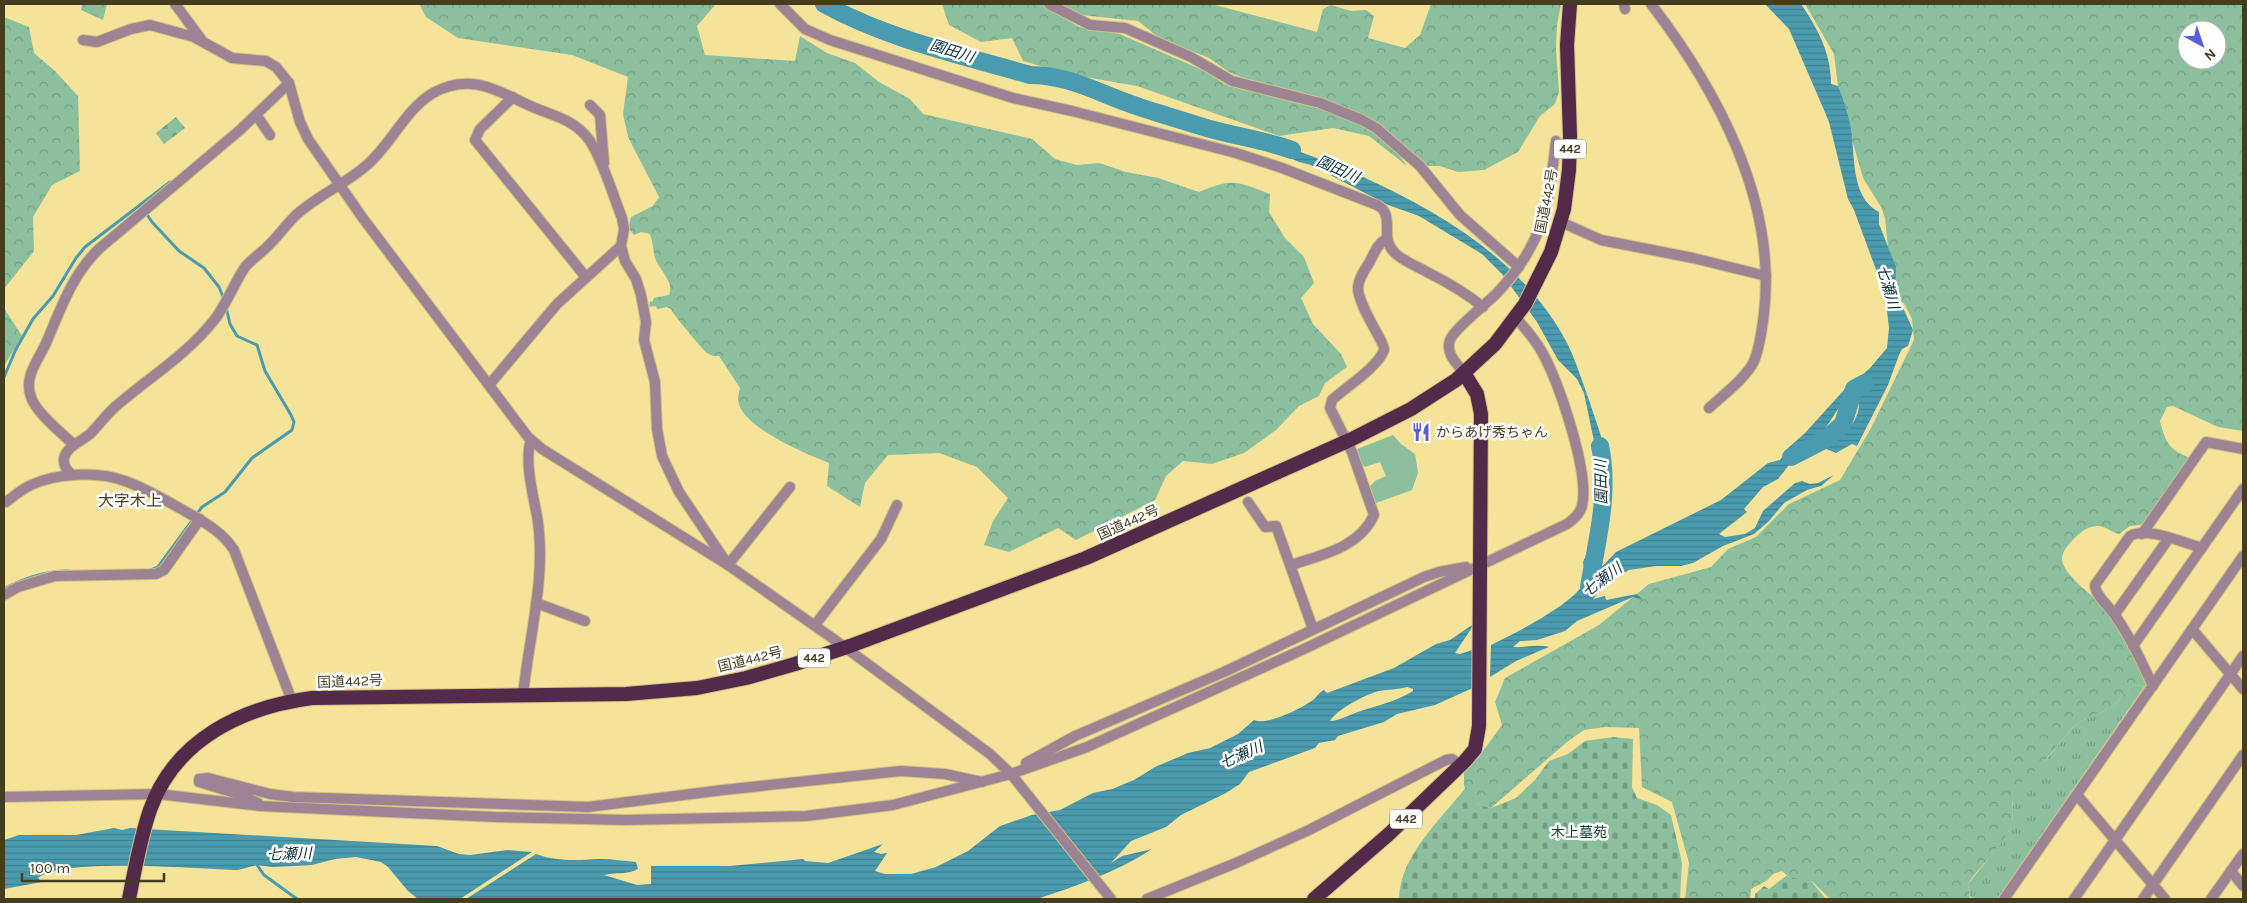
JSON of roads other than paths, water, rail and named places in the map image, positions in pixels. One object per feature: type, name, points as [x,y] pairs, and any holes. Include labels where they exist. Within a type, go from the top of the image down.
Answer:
[{"type":"highway","name":"国道442号","points":[[129,899],[142,835],[151,808],[180,761],[198,743],[220,726],[261,708],[292,701],[343,697],[626,694],[704,687],[795,664],[1086,558],[1347,441],[1421,403],[1464,374],[1495,344],[1518,316],[1551,252],[1561,222],[1568,183],[1570,148],[1567,45],[1570,4]]},
{"type":"highway","name":"442","points":[[1314,899],[1397,827],[1461,766],[1475,749],[1479,726],[1481,409],[1477,394],[1464,374]]},
{"type":"street","points":[[175,4],[201,40]]},
{"type":"street","points":[[780,4],[805,29],[839,43],[1013,98],[1072,111],[1236,154],[1282,168],[1377,204],[1387,214],[1386,239],[1398,256],[1447,283],[1483,307]]},
{"type":"street","points":[[1049,4],[1090,25],[1125,28],[1190,57],[1232,81],[1320,103],[1362,120],[1376,128],[1420,166],[1460,215],[1519,268]]},
{"type":"street","points":[[1651,4],[1698,70],[1713,98],[1734,143],[1760,223],[1766,276],[1762,329],[1753,362],[1710,408]]},
{"type":"street","points":[[83,40],[92,42],[103,41],[144,25],[201,40],[232,58],[270,63],[276,66],[289,83],[303,130],[390,255],[531,440],[542,449],[728,564],[815,625],[990,754],[1014,778],[1111,899]]},
{"type":"street","points":[[74,445],[37,408],[31,400],[29,386],[35,360],[46,343],[58,312],[81,270],[100,248],[257,116],[289,83]]},
{"type":"street","points":[[72,475],[66,470],[64,460],[74,445],[91,434],[116,406],[187,348],[218,316],[247,265],[298,214],[372,161],[423,101],[437,92],[463,84],[478,84],[492,87],[562,117],[579,128],[593,146],[622,218],[624,229],[621,246],[625,261],[634,276],[641,294],[646,322],[644,340],[655,382],[657,430],[666,467],[679,492],[728,564]]},
{"type":"street","points":[[514,97],[480,129],[475,140],[585,276]]},
{"type":"street","points":[[590,105],[600,115],[605,176]]},
{"type":"street","points":[[257,116],[270,135]]},
{"type":"street","points":[[1464,374],[1452,357],[1449,342],[1456,330],[1483,307],[1519,268],[1532,247],[1544,220],[1556,142]]},
{"type":"street","points":[[1561,222],[1601,240],[1692,258],[1766,276]]},
{"type":"street","points":[[1290,565],[1335,551],[1346,545],[1372,519],[1373,509],[1347,441],[1330,408],[1332,400],[1372,366],[1384,348],[1384,344],[1374,330],[1364,309],[1358,287],[1361,277],[1378,246],[1386,239]]},
{"type":"street","points":[[489,385],[556,304],[585,276],[621,246]]},
{"type":"street","points":[[4,797],[158,794],[260,806],[559,820],[745,818],[806,816],[893,805],[982,782],[1014,778],[1304,650],[1567,524],[1575,518],[1582,506],[1584,488],[1582,469],[1563,405],[1542,353],[1518,316]]},
{"type":"street","points":[[523,695],[536,603],[540,545],[530,470],[529,448],[531,440]]},
{"type":"street","points":[[2142,534],[2206,442],[2243,449]]},
{"type":"street","points":[[6,502],[34,484],[72,475],[126,481],[200,519],[224,538],[234,550],[292,701]]},
{"type":"street","points":[[728,564],[790,486]]},
{"type":"street","points":[[2134,646],[2243,489]]},
{"type":"street","points":[[1248,502],[1263,525],[1268,527],[1276,526],[1313,629]]},
{"type":"street","points":[[815,625],[881,539],[896,505]]},
{"type":"street","points":[[4,596],[18,587],[55,576],[156,574],[164,570],[200,519]]},
{"type":"street","points":[[2152,686],[2134,646],[2115,614],[2096,590],[2095,585],[2130,536],[2155,534],[2202,548]]},
{"type":"street","points":[[2115,614],[2169,538]]},
{"type":"street","points":[[2004,899],[2243,556]]},
{"type":"street","points":[[1014,778],[1033,758],[1075,736],[1206,680],[1424,578],[1439,572],[1480,565]]},
{"type":"street","points":[[536,603],[585,621]]},
{"type":"street","points":[[2192,629],[2243,689]]},
{"type":"street","points":[[2074,899],[2243,656]]},
{"type":"street","points":[[2143,899],[2243,755]]},
{"type":"street","points":[[1147,899],[1221,870],[1301,834],[1446,760],[1452,759],[1461,766]]},
{"type":"street","points":[[260,806],[252,799],[199,782],[198,779],[208,778],[270,794],[293,797],[575,808],[901,771],[945,774],[982,782]]},
{"type":"street","points":[[2077,795],[2165,899]]},
{"type":"street","points":[[2212,899],[2243,854]]},
{"type":"street","points":[[2231,872],[2243,886]]},
{"type":"water","points":[[1765,4],[1801,4],[1822,42],[1829,62],[1831,84],[1838,86],[1849,119],[1858,185],[1869,205],[1879,212],[1879,224],[1896,267],[1895,290],[1913,330],[1908,346],[1902,349],[1888,385],[1857,446],[1852,444],[1836,453],[1826,449],[1827,444],[1839,438],[1854,422],[1859,409],[1859,402],[1849,400],[1838,409],[1819,438],[1806,452],[1789,465],[1778,479],[1763,487],[1744,509],[1747,512],[1719,534],[1725,537],[1745,534],[1755,528],[1763,511],[1795,483],[1802,481],[1810,484],[1818,483],[1834,475],[1821,486],[1807,490],[1784,503],[1769,521],[1754,534],[1723,546],[1693,563],[1681,566],[1656,566],[1629,570],[1606,583],[1593,599],[1605,596],[1606,600],[1637,594],[1643,600],[1633,597],[1577,621],[1565,631],[1537,640],[1520,641],[1513,647],[1549,647],[1516,661],[1490,677],[1491,645],[1557,608],[1579,590],[1586,581],[1583,562],[1595,536],[1600,519],[1600,507],[1595,446],[1584,393],[1577,379],[1558,360],[1537,322],[1502,274],[1482,254],[1419,216],[1388,205],[1311,165],[1299,162],[1243,138],[1212,130],[1232,133],[1289,148],[1345,169],[1393,191],[1452,224],[1505,265],[1529,288],[1549,314],[1567,343],[1589,400],[1605,451],[1606,461],[1600,479],[1606,522],[1590,557],[1590,570],[1593,576],[1616,552],[1721,500],[1768,463],[1780,460],[1788,448],[1805,433],[1854,379],[1870,368],[1887,348],[1889,328],[1885,294],[1854,210],[1848,199],[1829,122],[1789,29]]},
{"type":"water","points":[[1475,623],[1455,653],[1460,654],[1475,649],[1475,687],[1435,705],[1397,714],[1384,722],[1338,736],[1335,740],[1319,743],[1315,748],[1249,772],[1240,784],[1226,793],[1181,815],[1166,827],[1131,841],[1111,863],[1122,856],[1152,849],[1139,857],[1096,878],[1037,899],[466,899],[536,854],[560,859],[604,859],[636,862],[638,869],[634,871],[604,875],[637,885],[651,884],[651,866],[730,866],[803,859],[805,861],[828,863],[883,844],[874,852],[887,853],[875,871],[885,874],[911,874],[936,867],[968,851],[1000,826],[1032,815],[1060,810],[1093,793],[1112,789],[1134,780],[1155,767],[1188,753],[1210,748],[1238,734],[1254,720],[1267,721],[1284,715],[1313,700],[1324,690],[1327,693],[1394,668],[1436,644],[1450,640]],"holes":[[[1407,687],[1413,689],[1413,691],[1394,700],[1330,721],[1345,707],[1373,693]]]},
{"type":"water","points":[[114,828],[122,830],[130,828],[437,846],[459,854],[470,855],[507,850],[532,852],[460,899],[418,899],[381,862],[356,857],[335,859],[312,865],[272,867],[257,865],[238,870],[133,866],[74,868],[52,872],[38,878],[42,882],[4,889],[4,840],[19,835],[76,835]]},
{"type":"waterway","name":"園田川","points":[[824,4],[899,37],[1030,75],[1068,81],[1155,112],[1292,150]]},
{"type":"waterway","points":[[4,377],[16,349],[33,319],[53,296],[76,258],[85,247],[170,182]]},
{"type":"waterway","points":[[141,206],[152,222],[179,251],[204,268],[219,287],[224,299]]},
{"type":"waterway","points":[[151,570],[158,567],[202,507],[225,492],[252,458],[292,430],[294,422],[265,371],[257,345],[237,336],[230,324],[226,307]]},
{"type":"waterway","name":"七瀬川","points":[[1791,457],[1826,439],[1843,424],[1854,389],[1865,383]]},
{"type":"waterway","name":"園田川","points":[[1589,587],[1599,534],[1603,499],[1603,463],[1600,446]]},
{"type":"waterway","points":[[4,589],[35,576],[69,571]]},
{"type":"waterway","points":[[255,862],[264,875],[297,899]]},
{"type":"place","name":"からあげ秀ちゃん","points":[[1421,432]]},
{"type":"district","name":"大字木上","points":[[130,500]]},
{"type":"park label","name":"木上墓苑","points":[[1579,832]]}]
